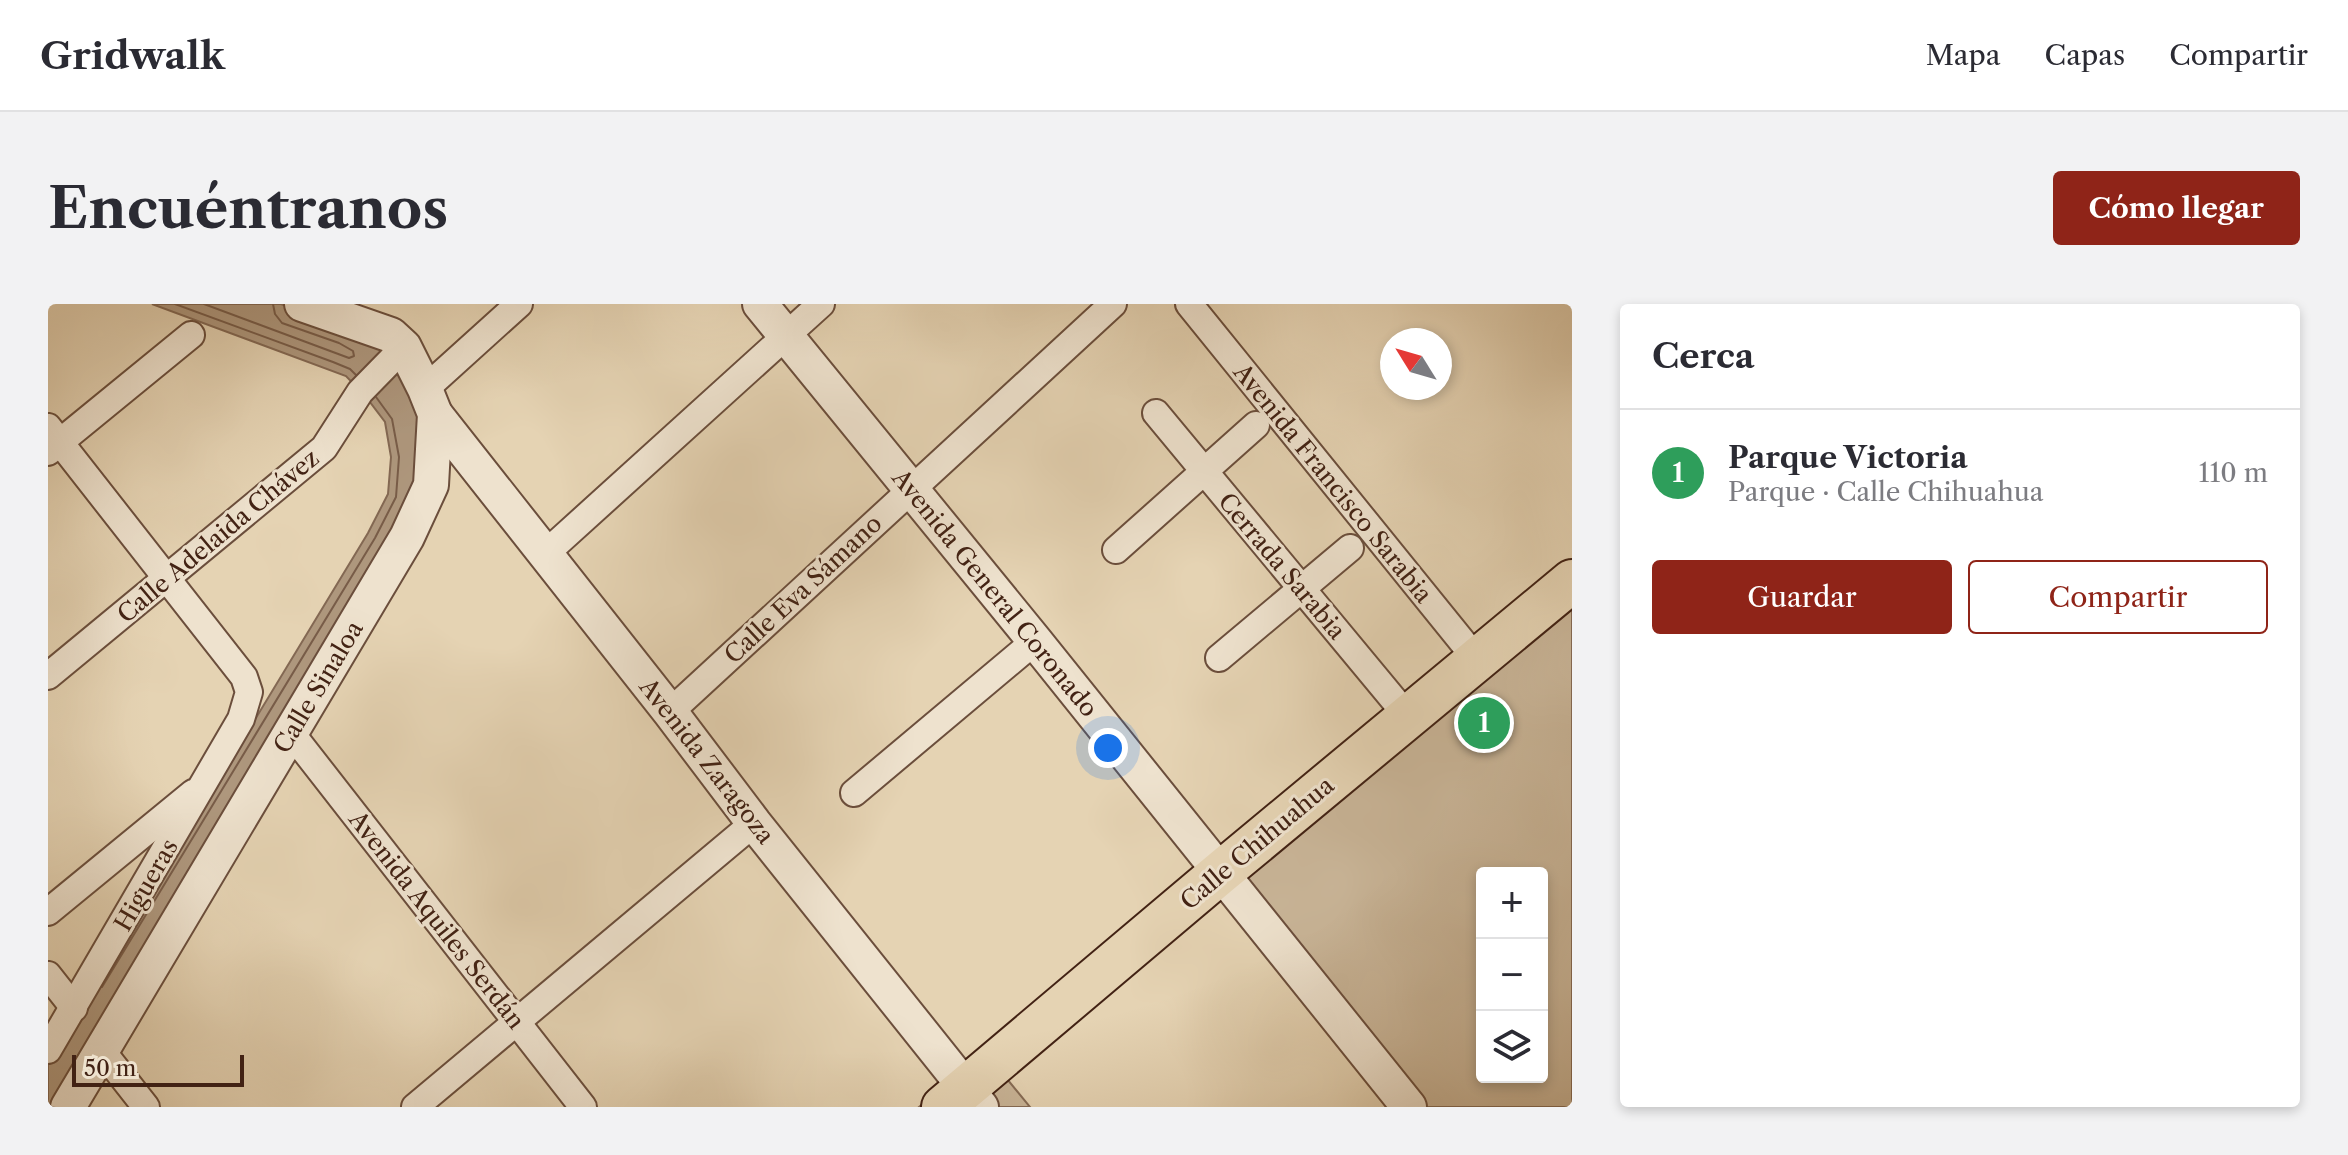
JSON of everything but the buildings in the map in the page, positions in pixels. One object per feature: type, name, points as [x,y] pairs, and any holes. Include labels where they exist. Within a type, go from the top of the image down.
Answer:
[{"type":"main road","name":"Calle Chihuahua","points":[[963,1101],[1220,873],[1572,581]]},
{"type":"street","points":[[302,304],[396,346]]},
{"type":"street","points":[[378,304],[387,317],[396,346]]},
{"type":"street","points":[[430,401],[519,304]]},
{"type":"street","name":"Avenida General Coronado","points":[[760,304],[1409,1107]]},
{"type":"street","points":[[545,554],[821,304]]},
{"type":"street","name":"Calle Eva Sámano","points":[[670,712],[1113,304]]},
{"type":"street","name":"Avenida Francisco Sarabia","points":[[1189,304],[1478,661]]},
{"type":"street","points":[[167,578],[52,440],[191,335]]},
{"type":"street","name":"Calle Adelaida Chávez","points":[[48,676],[324,448],[360,392],[396,346]]},
{"type":"street","name":"Calle Sinaloa","points":[[68,1107],[407,537],[431,485],[430,401],[396,346]]},
{"type":"street","name":"Avenida Zaragoza","points":[[430,401],[545,554],[670,712],[963,1101]]},
{"type":"street","name":"Cerrada Sarabia","points":[[1156,413],[1409,718]]},
{"type":"street","points":[[1116,550],[1256,425]]},
{"type":"street","points":[[1219,658],[1350,548]]},
{"type":"street","name":"Higueras","points":[[48,1050],[241,719],[249,692],[244,677],[167,578]]},
{"type":"street","points":[[854,793],[1035,641]]},
{"type":"street","name":"Avenida Aquiles Serdán","points":[[291,733],[583,1107]]},
{"type":"street","points":[[48,912],[205,783]]},
{"type":"street","points":[[415,1107],[754,823]]},
{"type":"street","points":[[48,975],[74,1008]]},
{"type":"street","points":[[102,1051],[146,1107]]},
{"type":"shaded area","points":[[1572,579],[1572,1107],[1416,1107],[1221,867]]},
{"type":"shaded area","points":[[985,1052],[1030,1107],[919,1107]]},
{"type":"water","points":[[152,304],[281,304],[347,327],[379,344],[419,398],[416,505],[60,1107],[48,1107],[48,1061],[368,533],[388,494],[391,457],[385,422],[346,376]]},
{"type":"place","name":"Parque Victoria","points":[[1484,723]]}]
